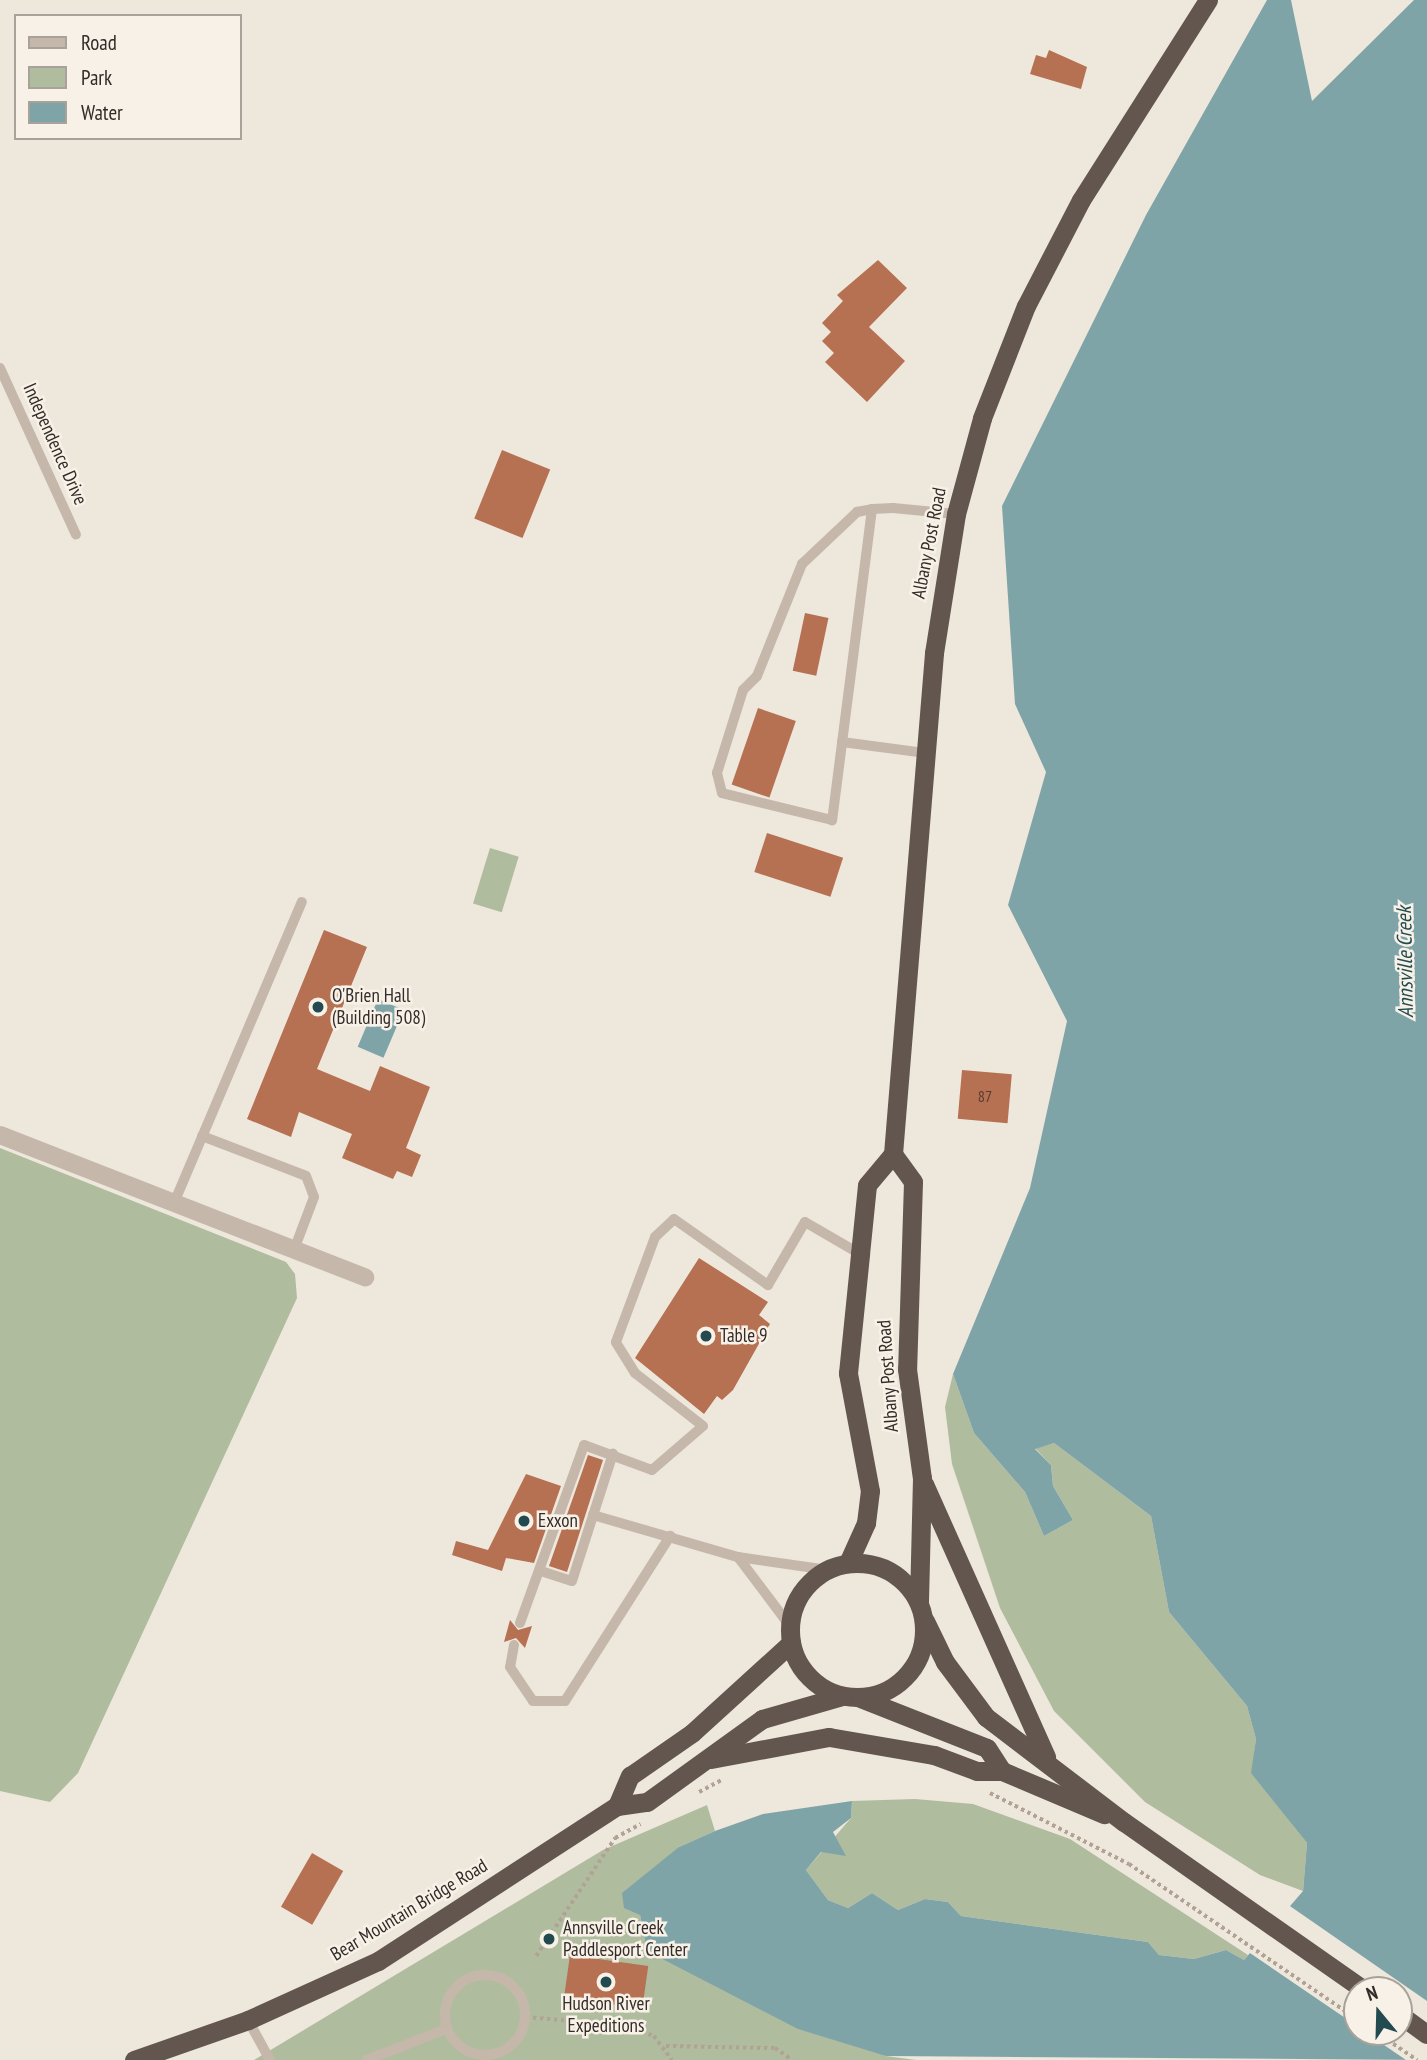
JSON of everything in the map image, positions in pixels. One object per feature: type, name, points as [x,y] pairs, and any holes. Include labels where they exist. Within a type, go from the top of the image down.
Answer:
[{"type":"highway","name":"Albany Post Road","points":[[848,1563],[866,1522],[870,1491],[848,1373],[867,1185],[893,1154],[926,754],[956,514],[982,418],[1026,306],[1099,170],[1208,0]]},
{"type":"highway","name":"Albany Post Road","points":[[893,1154],[913,1182],[907,1369],[922,1478],[919,1601]]},
{"type":"highway","points":[[922,1478],[1046,1757]]},
{"type":"highway","points":[[617,1806],[630,1776],[692,1733],[791,1634],[798,1598],[828,1570],[848,1563],[889,1571],[919,1601],[925,1621],[945,1662],[986,1717],[1046,1757],[1146,1838],[1344,1976]]},
{"type":"highway","points":[[850,1696],[899,1682],[914,1664],[925,1621]]},
{"type":"highway","points":[[791,1634],[813,1682],[987,1748],[1002,1770]]},
{"type":"highway","name":"Bear Mountain Bridge Road","points":[[134,2060],[248,2020],[378,1961],[617,1806],[646,1802],[711,1759],[762,1719],[850,1696]]},
{"type":"highway","points":[[711,1759],[828,1737],[934,1755],[976,1771],[1002,1770],[1124,1822]]},
{"type":"street","points":[[0,1135],[365,1277]]},
{"type":"lane","name":"Independence Drive","points":[[0,368],[76,535]]},
{"type":"lane","points":[[872,509],[832,820],[722,793],[717,773],[743,690],[757,676],[802,564],[834,529],[872,509],[956,514]]},
{"type":"lane","points":[[842,742],[926,754]]},
{"type":"lane","points":[[174,1203],[302,902]]},
{"type":"lane","points":[[202,1136],[306,1176],[314,1197],[294,1250]]},
{"type":"lane","points":[[520,1623],[544,1572],[562,1523],[584,1445],[627,1458],[652,1471],[703,1426],[635,1373],[616,1342],[655,1237],[674,1219],[768,1285],[805,1222],[860,1254]]},
{"type":"lane","points":[[544,1572],[572,1581],[595,1502],[613,1453]]},
{"type":"lane","points":[[593,1515],[738,1557],[828,1570]]},
{"type":"lane","points":[[514,1645],[510,1667],[533,1701],[565,1701],[670,1536]]},
{"type":"lane","points":[[738,1557],[791,1634]]},
{"type":"lane","points":[[485,1974],[509,1982],[526,2017],[516,2042],[491,2056],[464,2050],[446,2029],[452,1992],[485,1974]]},
{"type":"lane","points":[[248,2020],[270,2060]]},
{"type":"lane","points":[[367,2060],[446,2029]]},
{"type":"path","points":[[696,1793],[730,1777]]},
{"type":"path","points":[[984,1790],[1129,1864],[1343,2009]]},
{"type":"path","points":[[536,1956],[615,1838],[650,1819]]},
{"type":"path","points":[[526,2017],[629,2026],[667,2046],[775,2048],[792,2060]]},
{"type":"path","points":[[667,2046],[672,2060]]},
{"type":"path","points":[[1396,2046],[1417,2060]]},
{"type":"green space","points":[[490,848],[519,857],[502,912],[473,903]]},
{"type":"green space","points":[[0,1148],[286,1262],[295,1274],[297,1298],[78,1773],[50,1802],[0,1791]]},
{"type":"green space","points":[[953,1374],[974,1433],[1025,1492],[1044,1536],[1073,1520],[1053,1486],[1051,1465],[1035,1448],[1054,1443],[1151,1516],[1169,1612],[1247,1706],[1256,1739],[1252,1773],[1307,1843],[1303,1891],[1260,1875],[1145,1802],[1054,1711],[1000,1608],[952,1464],[945,1407]]},
{"type":"green space","points":[[915,1799],[973,1804],[1070,1839],[1248,1955],[1244,1960],[1226,1950],[1194,1959],[1159,1955],[1148,1942],[961,1916],[948,1902],[925,1899],[898,1910],[872,1893],[848,1908],[828,1900],[806,1870],[851,1818],[852,1801]]},
{"type":"green space","name":"Annsville Creek Paddlesport Center","points":[[707,1805],[715,1831],[679,1847],[640,1915],[647,1951],[886,2056],[916,2060],[254,2060],[603,1850]]},
{"type":"water","name":"Annsville Creek","points":[[1267,0],[1291,0],[1312,101],[1414,0],[1427,0],[1427,2060],[886,2056],[798,2029],[647,1951],[640,1915],[624,1908],[622,1893],[679,1847],[763,1814],[852,1801],[851,1818],[833,1832],[846,1856],[821,1852],[806,1870],[828,1900],[848,1908],[872,1893],[898,1910],[925,1899],[948,1902],[961,1916],[1148,1942],[1159,1955],[1194,1959],[1226,1950],[1244,1960],[1303,1891],[1307,1843],[1251,1773],[1256,1739],[1247,1706],[1169,1612],[1151,1516],[1054,1443],[1035,1449],[1051,1465],[1053,1486],[1073,1520],[1044,1536],[1025,1492],[974,1433],[953,1374],[1030,1188],[1067,1021],[1008,905],[1046,772],[1015,704],[1002,506],[1146,215]]},
{"type":"water","points":[[378,999],[404,1010],[383,1058],[358,1047]]},
{"type":"pier","points":[[1287,1904],[1391,1976],[1343,1976],[1343,2016],[1247,1951]]},
{"type":"pier","points":[[1413,1991],[1427,2001],[1427,2060],[1406,2060],[1386,2046],[1413,2046]]},
{"type":"building","points":[[1049,50],[1087,67],[1081,89],[1030,74],[1036,55],[1046,58]]},
{"type":"building","points":[[878,260],[907,288],[869,327],[905,361],[867,402],[825,362],[834,353],[822,341],[831,332],[822,323],[843,301],[837,295]]},
{"type":"building","points":[[502,450],[550,469],[522,538],[474,519]]},
{"type":"building","points":[[805,613],[828,618],[816,676],[793,671]]},
{"type":"building","points":[[758,708],[796,721],[769,798],[732,785]]},
{"type":"building","points":[[767,833],[843,858],[830,897],[754,872]]},
{"type":"building","name":"O'Brien Hall (Building 508)","points":[[324,930],[367,947],[317,1069],[370,1091],[380,1066],[430,1087],[406,1148],[421,1155],[412,1177],[397,1171],[393,1179],[342,1158],[352,1134],[299,1112],[291,1137],[247,1119]]},
{"type":"building","points":[[962,1070],[1012,1074],[1008,1123],[958,1119]]},
{"type":"building","name":"Table 9","points":[[699,1258],[768,1302],[759,1315],[770,1324],[733,1390],[722,1400],[717,1396],[704,1414],[635,1358]]},
{"type":"building","points":[[588,1455],[603,1460],[567,1572],[549,1566]]},
{"type":"building","name":"Exxon","points":[[526,1474],[561,1486],[534,1563],[506,1558],[502,1571],[452,1555],[456,1541],[488,1550]]},
{"type":"building","points":[[510,1620],[518,1630],[532,1626],[525,1648],[516,1638],[504,1642]]},
{"type":"building","points":[[312,1853],[343,1871],[312,1925],[281,1907]]},
{"type":"building","name":"Hudson River Expeditions","points":[[570,1955],[648,1966],[642,2009],[564,1998]]},
{"type":"place","name":"O'Brien Hall (Building 508)","points":[[318,1007]]},
{"type":"place","name":"Table 9","points":[[706,1336]]},
{"type":"place","name":"Exxon","points":[[524,1521]]},
{"type":"place","name":"Annsville Creek Paddlesport Center","points":[[549,1939]]},
{"type":"place","name":"Hudson River Expeditions","points":[[606,1982]]}]
